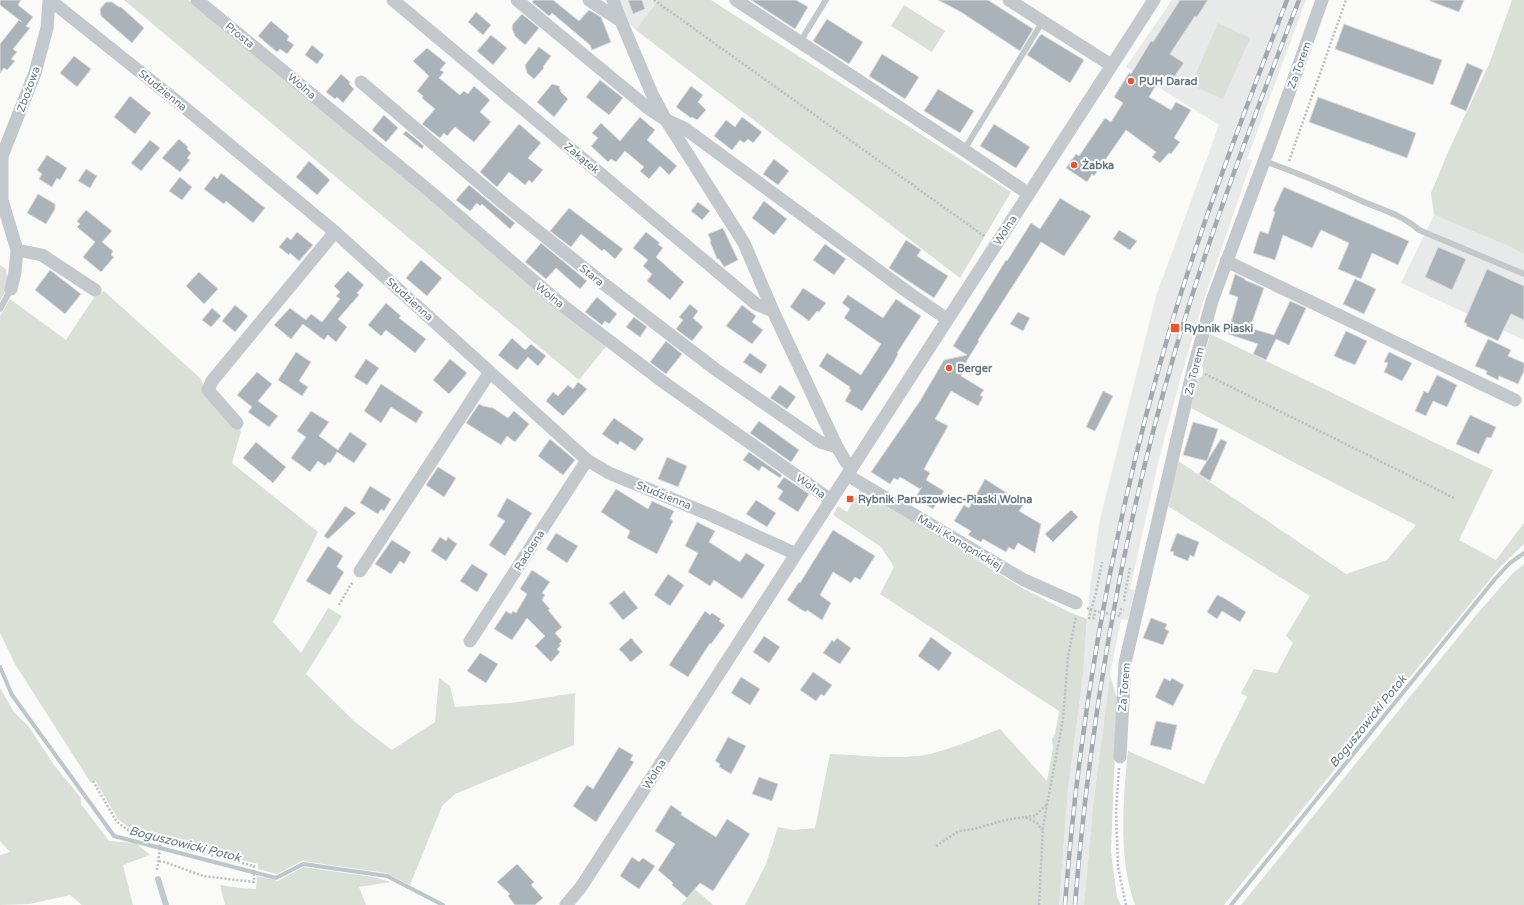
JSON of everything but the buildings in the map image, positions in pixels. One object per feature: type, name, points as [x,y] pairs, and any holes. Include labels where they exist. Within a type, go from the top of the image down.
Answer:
[{"type":"street","name":"Zbożowa","points":[[11,289],[15,272],[17,250],[2,200],[2,156],[35,73],[47,28],[49,0]]},
{"type":"street","name":"Studzienna","points":[[49,0],[184,107],[335,232],[587,460],[609,473],[711,515],[796,554]]},
{"type":"street","name":"Prosta","points":[[197,0],[284,71]]},
{"type":"street","name":"Zakątek","points":[[393,0],[756,304],[773,311]]},
{"type":"street","points":[[517,0],[648,108],[666,120],[684,128],[908,293],[947,319]]},
{"type":"street","points":[[589,0],[621,22]]},
{"type":"street","points":[[613,0],[652,94],[666,120],[744,243],[773,311],[849,471]]},
{"type":"street","points":[[736,0],[964,150],[1028,194]]},
{"type":"street","points":[[1009,0],[1111,65]]},
{"type":"street","name":"Wolna","points":[[566,905],[580,886],[796,554],[1154,0]]},
{"type":"street","name":"Za Torem","points":[[1120,757],[1125,663],[1194,370],[1212,301],[1322,0]]},
{"type":"street","name":"Wolna","points":[[284,71],[433,194],[562,305],[666,384],[831,500]]},
{"type":"street","name":"Stara","points":[[361,82],[503,203],[622,299],[715,370],[820,442],[837,447]]},
{"type":"street","points":[[237,423],[208,390],[212,381],[335,232]]},
{"type":"street","points":[[17,250],[42,255],[95,290]]},
{"type":"street","points":[[1226,261],[1515,400]]},
{"type":"street","points":[[360,571],[490,372]]},
{"type":"street","name":"Radosna","points":[[470,641],[587,460]]},
{"type":"street","name":"Marii Konopnickiej","points":[[849,471],[1024,580],[1076,603]]},
{"type":"lane","points":[[800,42],[826,0]]},
{"type":"lane","points":[[964,150],[1043,21]]},
{"type":"lane","points":[[1264,161],[1396,215],[1410,222],[1419,230],[1524,274]]},
{"type":"lane","points":[[0,309],[11,289]]},
{"type":"lane","points":[[158,879],[166,905]]},
{"type":"path","points":[[654,0],[984,236]]},
{"type":"path","points":[[1286,169],[1346,0]]},
{"type":"path","points":[[1194,370],[1203,373],[1454,498]]},
{"type":"path","points":[[1102,562],[1089,618],[1094,618],[1095,611],[1120,616],[1121,609],[1125,610],[1124,617]]},
{"type":"path","points":[[339,604],[360,571]]},
{"type":"path","points":[[1039,905],[1042,830],[1063,719],[1068,663],[1076,614],[1076,603],[1087,607],[1088,610],[1091,610]]},
{"type":"path","points":[[1120,757],[1116,811],[1118,867],[1126,905]]},
{"type":"path","points":[[93,781],[117,822],[128,830],[161,841],[182,848],[254,866],[254,882],[203,876],[165,862],[157,861],[161,841]]},
{"type":"path","points":[[936,846],[959,831],[1035,816],[1047,805]]},
{"type":"path","points":[[1025,817],[1037,823],[1042,830]]},
{"type":"shaded area","points":[[124,0],[188,0],[320,108],[537,290],[608,344],[579,380]]},
{"type":"shaded area","points":[[620,0],[658,0],[636,30],[627,21]]},
{"type":"shaded area","points":[[658,0],[711,0],[1011,192],[960,278],[636,30]]},
{"type":"shaded area","points":[[1172,0],[1306,0],[1247,159],[1252,160],[1203,302],[1160,455],[1130,589],[1135,590],[1128,620],[1121,619],[1110,675],[1093,806],[1084,905],[1059,905],[1068,789],[1083,675],[1089,596],[1100,519],[1156,296],[1219,125],[1126,67]]},
{"type":"shaded area","points":[[1512,0],[1524,0],[1524,254],[1511,247],[1434,215],[1431,193],[1449,150],[1490,62]]},
{"type":"shaded area","points":[[904,5],[945,31],[932,52],[891,26]]},
{"type":"shaded area","points":[[1218,23],[1250,38],[1223,99],[1191,85]]},
{"type":"shaded area","points":[[1434,215],[1511,247],[1524,254],[1524,340],[1401,283]]},
{"type":"shaded area","points":[[0,265],[6,269],[8,286],[0,301]]},
{"type":"shaded area","points":[[104,291],[200,378],[213,402],[241,431],[232,463],[318,532],[273,622],[301,653],[328,608],[342,616],[306,674],[355,722],[392,750],[435,722],[439,678],[450,686],[455,707],[511,703],[575,693],[574,745],[455,794],[442,806],[410,885],[386,873],[302,861],[277,874],[258,869],[258,864],[198,850],[129,828],[118,819],[95,780],[91,783],[15,664],[0,633],[0,316],[10,299],[66,340],[95,296]]},
{"type":"shaded area","points":[[1210,334],[1493,470],[1459,540],[1496,560],[1524,523],[1524,544],[1500,567],[1224,905],[1135,905],[1126,868],[1123,829],[1128,751],[1204,784],[1247,697],[1241,693],[1254,669],[1277,673],[1293,643],[1286,636],[1310,596],[1168,506],[1177,460],[1346,574],[1387,560],[1416,525],[1191,408],[1198,378],[1202,376],[1202,366]]},
{"type":"shaded area","points":[[860,489],[1022,588],[1069,612],[1087,619],[1083,675],[1068,789],[1059,905],[745,905],[766,864],[778,827],[794,830],[815,828],[830,754],[910,757],[934,753],[951,748],[1000,729],[1047,781],[1053,748],[1052,739],[1055,734],[1059,711],[880,594],[894,567],[881,547],[833,515],[838,506],[847,512]]},
{"type":"shaded area","points":[[1524,564],[1524,905],[1241,905],[1477,614],[1513,573]]},
{"type":"shaded area","points":[[1110,675],[1117,699],[1111,852],[1117,897],[1121,905],[1084,905],[1093,806]]},
{"type":"shaded area","points":[[0,688],[14,712],[29,727],[54,765],[81,798],[81,804],[109,841],[136,843],[150,855],[123,865],[133,905],[82,905],[70,895],[30,904],[0,905],[0,855],[10,852],[0,841]]},
{"type":"shaded area","points":[[303,867],[373,877],[391,882],[359,887],[366,905],[225,905],[220,885],[256,889],[257,876],[278,881]]},
{"type":"shaded area","points":[[695,889],[713,905],[681,905]]},
{"type":"waterway","name":"Boguszowicki Potok","points":[[1231,905],[1495,579],[1510,563],[1524,553]]},
{"type":"waterway","name":"Boguszowicki Potok","points":[[0,667],[12,695],[114,836],[276,878],[303,864],[387,876],[443,905]]},
{"type":"railway","points":[[1065,905],[1080,756],[1091,682],[1103,609],[1134,463],[1173,319],[1199,238],[1287,0]]},
{"type":"railway","points":[[1075,905],[1081,835],[1099,696],[1124,559],[1155,422],[1174,355],[1217,220],[1299,0]]},
{"type":"place","name":"PUH Darad","points":[[1131,81]]},
{"type":"place","name":"Żabka","points":[[1074,165]]},
{"type":"place","name":"Rybnik Piaski","points":[[1175,328]]},
{"type":"place","name":"Berger","points":[[949,368]]},
{"type":"place","name":"Rybnik Paruszowiec-Piaski Wolna","points":[[850,499]]}]
